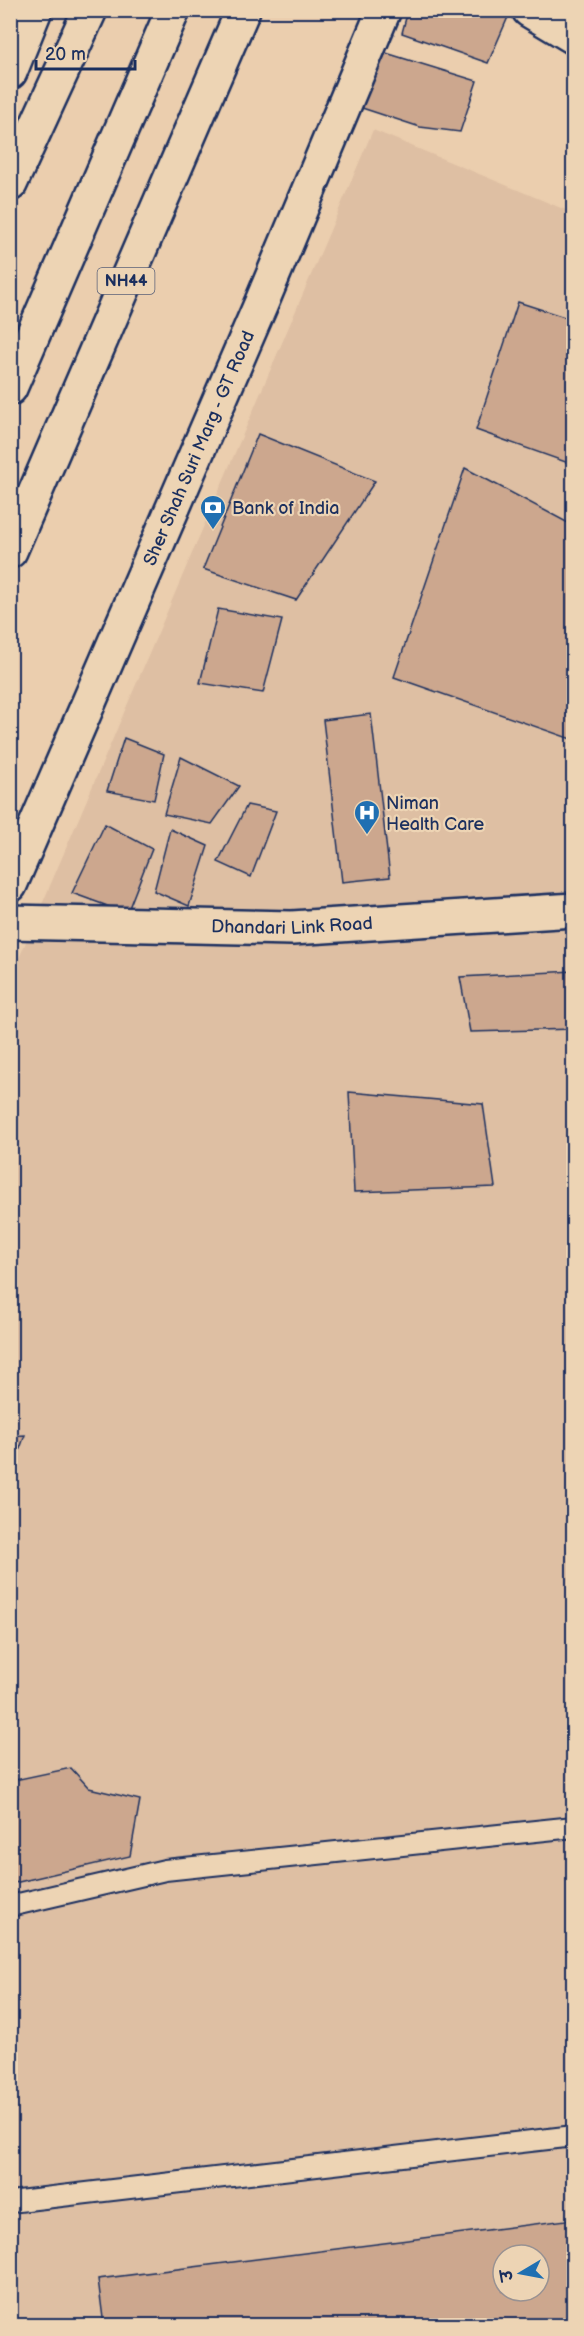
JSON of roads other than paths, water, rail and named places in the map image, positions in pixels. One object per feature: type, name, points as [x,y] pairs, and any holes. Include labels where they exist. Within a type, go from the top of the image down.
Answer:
[{"type":"main road","points":[[10,72],[35,10]]},
{"type":"main road","points":[[10,184],[90,10]]},
{"type":"main road","points":[[10,388],[173,10]]},
{"type":"main road","name":"NH44","points":[[10,551],[243,10]]},
{"type":"main road","name":"Sher Shah Suri Marg - GT Road","points":[[10,885],[261,304],[384,10]]},
{"type":"main road","points":[[529,10],[573,37]]},
{"type":"main road","name":"Dhandari Link Road","points":[[10,922],[292,928],[573,910]]},
{"type":"lane","points":[[10,1906],[165,1870],[573,1827]]},
{"type":"lane","points":[[10,2202],[573,2136]]},
{"type":"place","name":"Bank of India","points":[[213,531]]},
{"type":"place","name":"Niman Health Care","points":[[367,836]]}]
